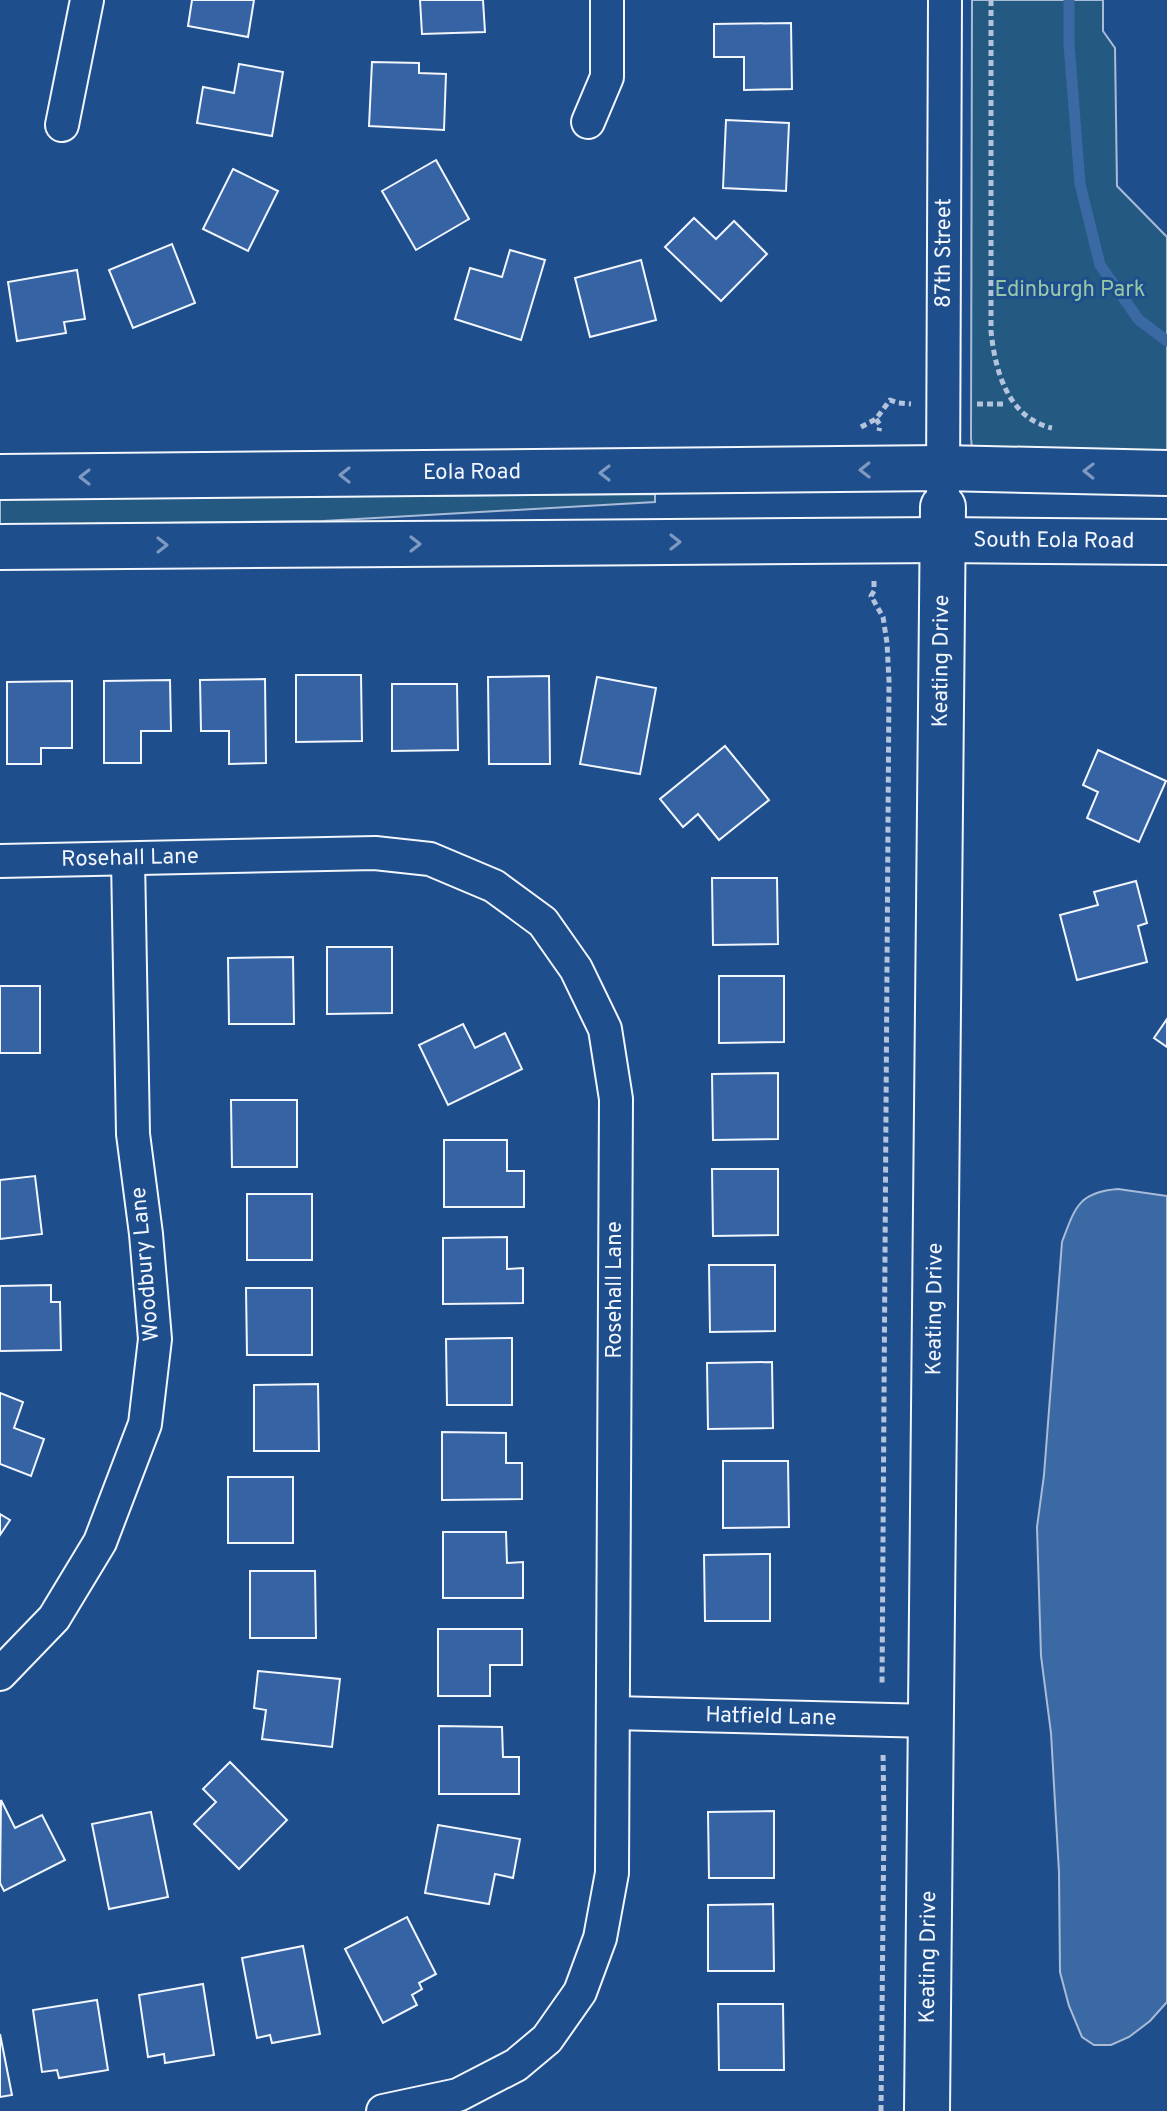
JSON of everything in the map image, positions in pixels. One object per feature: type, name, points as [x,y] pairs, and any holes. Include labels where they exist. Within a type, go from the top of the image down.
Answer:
[{"type":"street","points":[[62,125],[87,0]]},
{"type":"street","points":[[588,122],[607,77],[607,0]]},
{"type":"street","name":"87th Street","points":[[943,505],[945,0]]},
{"type":"street","points":[[0,547],[943,505],[1018,468],[1167,473]]},
{"type":"street","name":"Eola Road","points":[[0,477],[943,505]]},
{"type":"street","name":"South Eola Road","points":[[943,505],[1167,542]]},
{"type":"street","name":"Keating Drive","points":[[927,2111],[943,505]]},
{"type":"street","name":"Rosehall Lane","points":[[0,861],[375,853],[430,859],[494,886],[543,922],[576,969],[605,1029],[616,1099],[613,1713],[612,1873],[600,1938],[580,1992],[547,2039],[516,2065],[458,2095],[383,2111]]},
{"type":"street","name":"Woodbury Lane","points":[[0,1674],[54,1618],[100,1542],[145,1424],[155,1339],[133,1134],[128,859]]},
{"type":"street","name":"Hatfield Lane","points":[[613,1713],[931,1721]]},
{"type":"path","points":[[991,0],[993,354],[1014,404],[1025,416],[1044,426],[1059,429]]},
{"type":"path","points":[[851,428],[878,422],[890,400],[898,403]]},
{"type":"path","points":[[874,591],[871,596],[883,617],[889,681],[882,1674]]},
{"type":"path","points":[[881,2111],[883,1759]]},
{"type":"green space","name":"Edinburgh Park","points":[[972,0],[1103,0],[1103,31],[1115,48],[1117,186],[1167,237],[1167,472],[973,460]]},
{"type":"green space","points":[[655,494],[655,502],[323,521],[0,525],[0,499]]},
{"type":"shaded area","points":[[1118,1189],[1167,1196],[1167,2002],[1150,2021],[1129,2037],[1111,2045],[1094,2045],[1082,2037],[1060,1972],[1059,1872],[1051,1733],[1041,1656],[1037,1527],[1044,1475],[1062,1242],[1075,1211],[1086,1198]]},
{"type":"building","points":[[192,0],[254,0],[248,37],[188,26]]},
{"type":"building","points":[[420,0],[483,0],[485,32],[422,34]]},
{"type":"building","points":[[791,23],[792,89],[744,90],[744,57],[714,57],[714,24]]},
{"type":"building","points":[[372,62],[419,63],[419,73],[446,74],[444,130],[369,126]]},
{"type":"building","points":[[239,64],[283,72],[272,136],[197,123],[203,87],[234,93]]},
{"type":"building","points":[[726,120],[789,123],[786,191],[723,188]]},
{"type":"building","points":[[436,160],[469,219],[416,250],[382,191]]},
{"type":"building","points":[[233,169],[278,191],[248,251],[203,229]]},
{"type":"building","points":[[694,218],[716,239],[734,221],[767,254],[721,301],[665,247]]},
{"type":"building","points":[[172,244],[195,303],[133,328],[109,270]]},
{"type":"building","points":[[510,250],[545,260],[521,340],[455,319],[470,268],[502,277]]},
{"type":"building","points":[[641,260],[656,320],[590,337],[575,278]]},
{"type":"building","points":[[77,270],[85,319],[64,322],[66,333],[17,341],[8,282]]},
{"type":"building","points":[[296,675],[361,675],[362,741],[296,742]]},
{"type":"building","points":[[549,676],[550,764],[489,764],[488,677]]},
{"type":"building","points":[[597,677],[656,688],[640,774],[580,764]]},
{"type":"building","points":[[265,679],[266,763],[229,764],[229,731],[201,731],[200,680]]},
{"type":"building","points":[[170,680],[171,731],[141,731],[141,763],[104,763],[104,681]]},
{"type":"building","points":[[72,681],[72,748],[41,748],[41,764],[7,764],[7,682]]},
{"type":"building","points":[[392,684],[457,684],[458,750],[392,751]]},
{"type":"building","points":[[725,746],[769,800],[719,840],[698,814],[683,827],[660,799]]},
{"type":"building","points":[[1098,750],[1166,781],[1139,842],[1087,818],[1098,792],[1083,785]]},
{"type":"building","points":[[712,878],[777,878],[778,944],[713,945]]},
{"type":"building","points":[[1136,881],[1147,923],[1138,926],[1147,962],[1077,980],[1060,915],[1098,905],[1094,892]]},
{"type":"building","points":[[327,947],[392,947],[392,1013],[327,1014]]},
{"type":"building","points":[[293,957],[294,1024],[229,1024],[228,958]]},
{"type":"building","points":[[719,976],[784,976],[784,1042],[719,1043]]},
{"type":"building","points":[[0,986],[40,986],[40,1053],[0,1053]]},
{"type":"building","points":[[1167,1019],[1167,1047],[1154,1038]]},
{"type":"building","points":[[463,1024],[475,1048],[505,1033],[522,1069],[448,1105],[419,1045]]},
{"type":"building","points":[[778,1073],[778,1139],[713,1140],[712,1074]]},
{"type":"building","points":[[231,1100],[297,1100],[297,1167],[232,1167]]},
{"type":"building","points":[[444,1140],[507,1140],[507,1171],[524,1171],[524,1207],[444,1207]]},
{"type":"building","points":[[712,1169],[778,1169],[778,1235],[713,1236]]},
{"type":"building","points":[[35,1176],[42,1234],[0,1239],[0,1180]]},
{"type":"building","points":[[247,1194],[312,1194],[312,1260],[247,1260]]},
{"type":"building","points":[[507,1237],[507,1269],[523,1268],[523,1303],[443,1304],[443,1238]]},
{"type":"building","points":[[709,1265],[775,1265],[775,1331],[710,1332]]},
{"type":"building","points":[[51,1285],[51,1302],[60,1302],[61,1350],[0,1351],[0,1286]]},
{"type":"building","points":[[246,1288],[312,1288],[312,1355],[247,1355]]},
{"type":"building","points":[[512,1338],[512,1405],[447,1405],[446,1339]]},
{"type":"building","points":[[772,1362],[773,1428],[708,1429],[707,1363]]},
{"type":"building","points":[[318,1384],[319,1451],[254,1451],[254,1385]]},
{"type":"building","points":[[0,1393],[23,1402],[14,1428],[44,1439],[31,1476],[0,1464]]},
{"type":"building","points":[[442,1432],[506,1433],[506,1463],[522,1463],[522,1499],[442,1500]]},
{"type":"building","points":[[723,1461],[788,1461],[789,1527],[723,1528]]},
{"type":"building","points":[[228,1477],[293,1477],[293,1543],[228,1543]]},
{"type":"building","points":[[0,1514],[10,1520],[0,1535]]},
{"type":"building","points":[[443,1532],[506,1532],[507,1563],[523,1562],[523,1598],[443,1598]]},
{"type":"building","points":[[770,1554],[770,1621],[705,1621],[704,1555]]},
{"type":"building","points":[[250,1571],[315,1571],[316,1638],[250,1638]]},
{"type":"building","points":[[438,1629],[522,1629],[522,1665],[490,1665],[490,1696],[438,1696]]},
{"type":"building","points":[[258,1671],[340,1679],[332,1747],[262,1739],[266,1710],[254,1708]]},
{"type":"building","points":[[439,1726],[502,1727],[503,1757],[519,1757],[519,1794],[439,1794]]},
{"type":"building","points":[[230,1762],[287,1820],[239,1869],[194,1824],[216,1802],[203,1789]]},
{"type":"building","points":[[1,1800],[15,1828],[42,1815],[65,1860],[4,1891],[0,1883]]},
{"type":"building","points":[[774,1811],[774,1878],[709,1878],[708,1812]]},
{"type":"building","points":[[151,1812],[168,1897],[109,1909],[92,1824]]},
{"type":"building","points":[[438,1825],[520,1839],[513,1878],[495,1874],[489,1904],[425,1893]]},
{"type":"building","points":[[773,1904],[774,1971],[708,1971],[708,1905]]},
{"type":"building","points":[[407,1917],[436,1974],[419,1983],[422,1989],[412,1995],[417,2005],[383,2023],[345,1949]]},
{"type":"building","points":[[303,1946],[320,2034],[272,2043],[270,2035],[257,2038],[242,1958]]},
{"type":"building","points":[[203,1984],[214,2055],[165,2063],[164,2054],[148,2057],[139,1995]]},
{"type":"building","points":[[97,2000],[108,2070],[59,2078],[57,2070],[42,2072],[33,2010]]},
{"type":"building","points":[[718,2004],[783,2004],[784,2070],[719,2070]]},
{"type":"building","points":[[0,2034],[12,2095],[0,2097]]},
{"type":"waterway","points":[[1069,0],[1069,44],[1080,184],[1100,265],[1139,320],[1167,341]]}]
